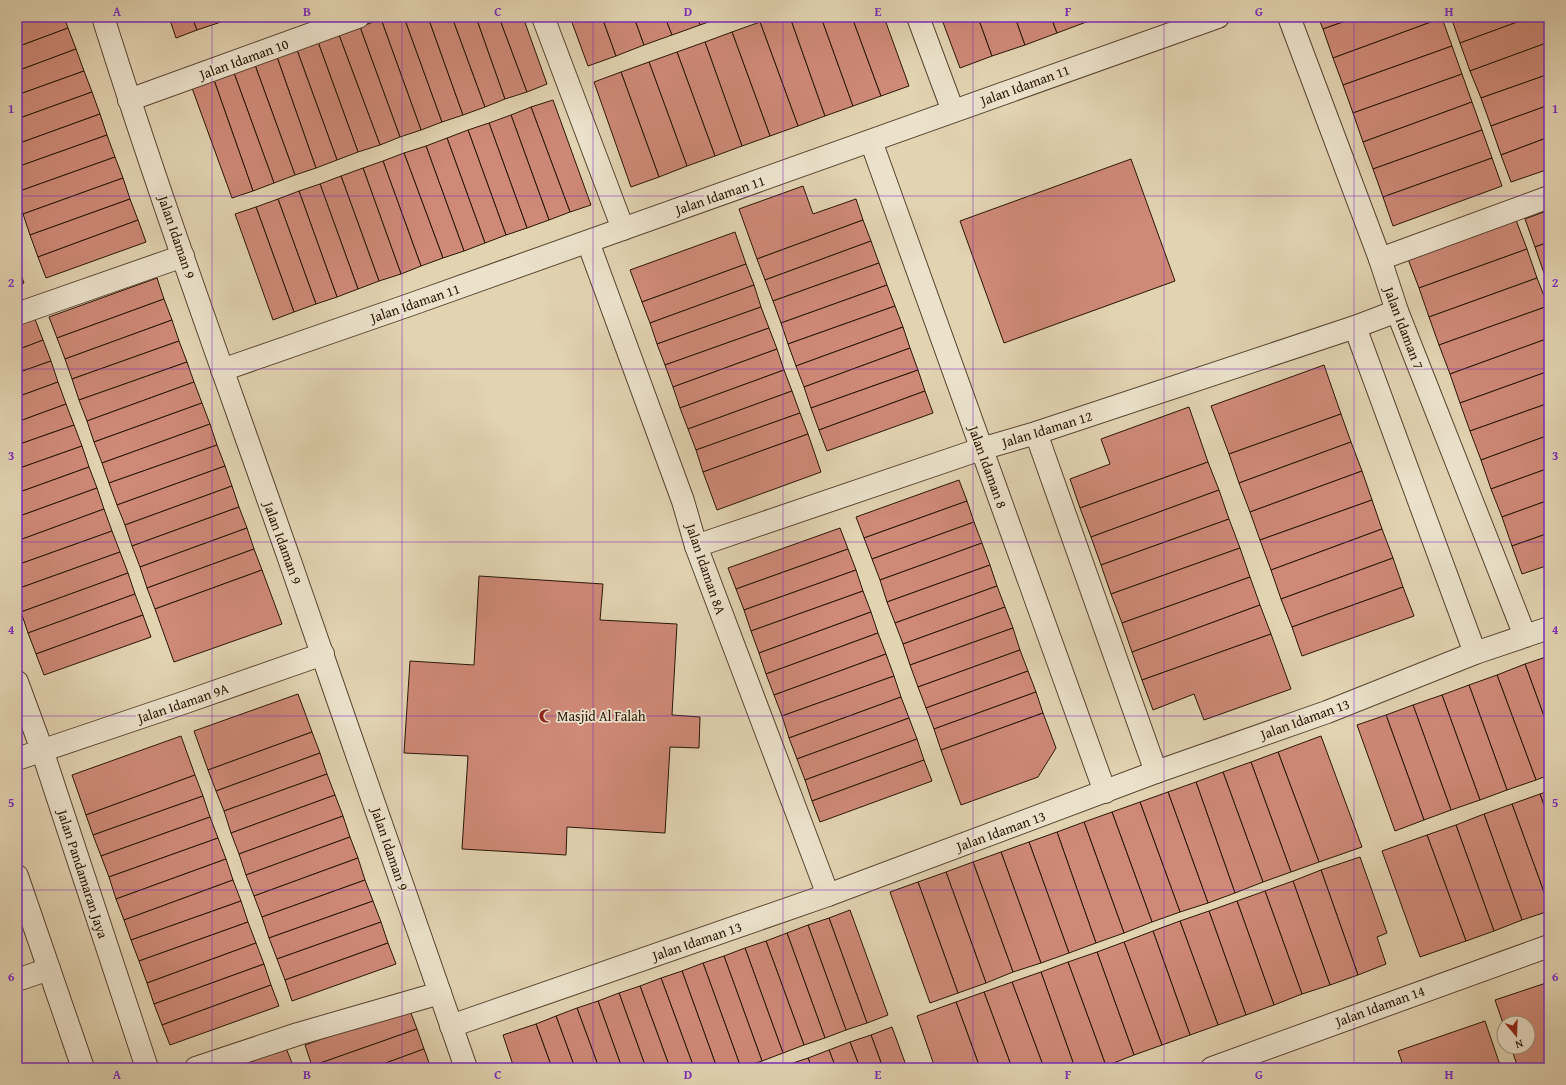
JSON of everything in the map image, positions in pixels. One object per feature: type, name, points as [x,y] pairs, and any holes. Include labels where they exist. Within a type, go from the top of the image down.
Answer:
[{"type":"street","name":"Jalan Idaman 9","points":[[103,17],[222,370],[466,1068]]},
{"type":"street","name":"Jalan Idaman 10","points":[[130,100],[358,17]]},
{"type":"street","points":[[543,17],[623,229]]},
{"type":"street","points":[[918,17],[953,111]]},
{"type":"street","name":"Jalan Idaman 11","points":[[222,370],[871,142],[953,111],[1218,17]]},
{"type":"street","name":"Jalan Idaman 7","points":[[1289,17],[1380,259],[1397,311],[1525,636]]},
{"type":"street","name":"Jalan Idaman 8","points":[[871,142],[1105,792]]},
{"type":"street","points":[[1380,259],[1549,197]]},
{"type":"street","name":"Jalan Idaman 8A","points":[[588,242],[683,501],[696,546],[828,895]]},
{"type":"street","points":[[17,314],[183,256]]},
{"type":"street","name":"Jalan Idaman 12","points":[[696,546],[981,449],[1036,433],[1355,328],[1397,311]]},
{"type":"street","points":[[1355,328],[1475,654]]},
{"type":"street","points":[[1036,433],[1156,772]]},
{"type":"street","name":"Jalan Idaman 13","points":[[451,1026],[828,895],[1156,772],[1327,712],[1475,654],[1549,628]]},
{"type":"street","name":"Jalan Idaman 9A","points":[[17,759],[322,654]]},
{"type":"street","name":"Jalan Pandamaran Jaya","points":[[17,682],[42,750],[147,1068]]},
{"type":"street","points":[[17,876],[83,1068]]},
{"type":"street","name":"Jalan Idaman 14","points":[[1212,1068],[1549,946]]},
{"type":"street","points":[[17,980],[49,969]]},
{"type":"street","points":[[196,1068],[298,1034],[440,992]]},
{"type":"building","points":[[17,17],[32,17],[17,23]]},
{"type":"building","points":[[32,17],[64,17],[68,28],[17,47],[17,23]]},
{"type":"building","points":[[169,17],[192,17],[197,30],[176,38]]},
{"type":"building","points":[[192,17],[216,17],[218,23],[197,30]]},
{"type":"building","points":[[216,17],[233,17],[218,23]]},
{"type":"building","points":[[387,17],[404,17],[442,122],[421,130],[381,19]]},
{"type":"building","points":[[404,17],[428,17],[463,115],[442,122]]},
{"type":"building","points":[[428,17],[452,17],[485,107],[463,115]]},
{"type":"building","points":[[452,17],[476,17],[505,99],[485,107]]},
{"type":"building","points":[[476,17],[499,17],[527,92],[505,99]]},
{"type":"building","points":[[499,17],[523,17],[547,84],[527,92]]},
{"type":"building","points":[[570,17],[602,17],[616,56],[588,66]]},
{"type":"building","points":[[602,17],[634,17],[644,45],[616,56]]},
{"type":"building","points":[[634,17],[665,17],[672,35],[644,45]]},
{"type":"building","points":[[665,17],[697,17],[700,25],[672,35]]},
{"type":"building","points":[[697,17],[722,17],[700,25]]},
{"type":"building","points":[[774,17],[790,17],[825,116],[798,126],[760,22]]},
{"type":"building","points":[[790,17],[821,17],[853,106],[825,116]]},
{"type":"building","points":[[821,17],[852,17],[881,96],[853,106]]},
{"type":"building","points":[[852,17],[884,17],[909,86],[881,96]]},
{"type":"building","points":[[941,17],[978,17],[992,56],[960,68]]},
{"type":"building","points":[[978,17],[1015,17],[1025,45],[992,56]]},
{"type":"building","points":[[1015,17],[1051,17],[1057,33],[1025,45]]},
{"type":"building","points":[[1051,17],[1087,17],[1089,21],[1057,33]]},
{"type":"building","points":[[1087,17],[1101,17],[1089,21]]},
{"type":"building","points":[[1318,17],[1357,17],[1323,29]]},
{"type":"building","points":[[1357,17],[1442,18],[1333,58],[1323,29]]},
{"type":"building","points":[[1451,17],[1531,17],[1460,43]]},
{"type":"building","points":[[1531,17],[1549,17],[1549,42],[1470,71],[1460,43]]},
{"type":"building","points":[[1442,18],[1452,46],[1343,85],[1333,58]]},
{"type":"building","points":[[381,19],[421,130],[400,137],[360,27]]},
{"type":"building","points":[[760,22],[798,126],[770,136],[732,32]]},
{"type":"building","points":[[360,27],[400,137],[380,145],[339,35]]},
{"type":"building","points":[[68,28],[76,49],[17,71],[17,47]]},
{"type":"building","points":[[732,32],[770,136],[742,146],[705,42]]},
{"type":"building","points":[[339,35],[380,145],[358,152],[318,42]]},
{"type":"building","points":[[318,42],[358,152],[337,160],[297,50]]},
{"type":"building","points":[[705,42],[742,146],[715,156],[677,52]]},
{"type":"building","points":[[1549,42],[1549,74],[1481,98],[1470,71]]},
{"type":"building","points":[[1452,46],[1462,74],[1353,113],[1343,85]]},
{"type":"building","points":[[76,49],[84,71],[17,95],[17,71]]},
{"type":"building","points":[[297,50],[337,160],[316,168],[277,57]]},
{"type":"building","points":[[677,52],[715,156],[687,166],[649,62]]},
{"type":"building","points":[[277,57],[316,168],[295,175],[255,65]]},
{"type":"building","points":[[649,62],[687,166],[659,177],[621,72]]},
{"type":"building","points":[[255,65],[295,175],[274,183],[234,73]]},
{"type":"building","points":[[84,71],[92,92],[17,119],[17,95]]},
{"type":"building","points":[[621,72],[659,177],[631,187],[594,82]]},
{"type":"building","points":[[234,73],[274,183],[253,191],[214,80]]},
{"type":"building","points":[[1462,74],[1472,102],[1363,142],[1353,113]]},
{"type":"building","points":[[1549,74],[1549,105],[1491,126],[1481,98]]},
{"type":"building","points":[[214,80],[253,191],[232,198],[192,88]]},
{"type":"building","points":[[92,92],[100,114],[17,144],[17,119]]},
{"type":"building","points":[[553,100],[591,205],[570,212],[531,107]]},
{"type":"building","points":[[1472,102],[1482,130],[1373,169],[1363,142]]},
{"type":"building","points":[[1549,105],[1549,137],[1501,155],[1491,126]]},
{"type":"building","points":[[531,107],[570,212],[549,220],[511,115]]},
{"type":"building","points":[[100,114],[107,135],[17,167],[17,144]]},
{"type":"building","points":[[511,115],[549,220],[527,228],[489,123]]},
{"type":"building","points":[[489,123],[527,228],[506,235],[468,130]]},
{"type":"building","points":[[468,130],[506,235],[485,243],[447,138]]},
{"type":"building","points":[[1482,130],[1492,158],[1383,197],[1373,169]]},
{"type":"building","points":[[107,135],[115,157],[17,192],[17,167]]},
{"type":"building","points":[[1549,137],[1549,169],[1511,182],[1501,155]]},
{"type":"building","points":[[447,138],[485,243],[464,251],[426,146]]},
{"type":"building","points":[[426,146],[464,251],[443,258],[404,153]]},
{"type":"building","points":[[404,153],[443,258],[421,266],[383,161]]},
{"type":"building","points":[[115,157],[123,178],[23,214],[17,199],[17,192]]},
{"type":"building","points":[[1492,158],[1502,186],[1393,226],[1383,197]]},
{"type":"building","points":[[1131,159],[1175,281],[1004,343],[960,221]]},
{"type":"building","points":[[383,161],[421,266],[401,274],[363,168]]},
{"type":"building","points":[[363,168],[401,274],[379,281],[341,176]]},
{"type":"building","points":[[341,176],[379,281],[358,289],[320,184]]},
{"type":"building","points":[[123,178],[130,199],[30,235],[23,214]]},
{"type":"building","points":[[320,184],[358,289],[337,297],[299,191]]},
{"type":"building","points":[[803,186],[813,214],[856,199],[863,220],[757,259],[739,209]]},
{"type":"building","points":[[299,191],[337,297],[316,304],[278,199]]},
{"type":"building","points":[[130,199],[138,220],[38,257],[30,235]]},
{"type":"building","points":[[278,199],[316,304],[294,312],[256,207]]},
{"type":"building","points":[[256,207],[294,312],[273,320],[235,214]]},
{"type":"building","points":[[1549,210],[1549,242],[1535,247],[1525,219]]},
{"type":"building","points":[[138,220],[146,242],[46,278],[38,257]]},
{"type":"building","points":[[863,220],[871,241],[765,280],[757,259]]},
{"type":"building","points":[[1516,220],[1527,249],[1419,288],[1408,259]]},
{"type":"building","points":[[735,232],[746,264],[642,302],[630,270]]},
{"type":"building","points":[[871,241],[879,263],[773,301],[765,280]]},
{"type":"building","points":[[1549,242],[1549,275],[1545,276],[1535,247]]},
{"type":"building","points":[[1527,249],[1537,278],[1429,317],[1419,288]]},
{"type":"building","points":[[879,263],[887,285],[781,323],[773,301]]},
{"type":"building","points":[[17,264],[24,283],[17,286]]},
{"type":"building","points":[[746,264],[754,285],[650,323],[642,302]]},
{"type":"building","points":[[1549,275],[1549,287],[1545,276]]},
{"type":"building","points":[[157,278],[164,299],[57,338],[49,317]]},
{"type":"building","points":[[1537,278],[1548,306],[1439,345],[1429,317]]},
{"type":"building","points":[[754,285],[761,307],[657,344],[650,323]]},
{"type":"building","points":[[887,285],[895,306],[788,344],[781,323]]},
{"type":"building","points":[[164,299],[172,320],[65,359],[57,338]]},
{"type":"building","points":[[895,306],[903,327],[796,366],[788,344]]},
{"type":"building","points":[[1548,306],[1549,338],[1450,374],[1439,345]]},
{"type":"building","points":[[761,307],[769,328],[665,365],[657,344]]},
{"type":"building","points":[[35,319],[43,340],[17,350],[17,326]]},
{"type":"building","points":[[172,320],[179,341],[72,379],[65,359]]},
{"type":"building","points":[[903,327],[910,348],[804,387],[796,366]]},
{"type":"building","points":[[769,328],[777,349],[673,387],[665,365]]},
{"type":"building","points":[[1549,338],[1549,371],[1460,403],[1450,374]]},
{"type":"building","points":[[43,340],[51,361],[17,373],[17,350]]},
{"type":"building","points":[[179,341],[187,362],[79,400],[72,379]]},
{"type":"building","points":[[910,348],[918,370],[811,408],[804,387]]},
{"type":"building","points":[[777,349],[784,370],[680,408],[673,387]]},
{"type":"building","points":[[51,361],[58,382],[17,397],[17,373]]},
{"type":"building","points":[[187,362],[194,382],[87,421],[79,400]]},
{"type":"building","points":[[1324,365],[1341,414],[1229,454],[1211,406]]},
{"type":"building","points":[[784,370],[792,391],[688,429],[680,408]]},
{"type":"building","points":[[918,370],[925,391],[819,430],[811,408]]},
{"type":"building","points":[[1549,371],[1549,403],[1470,431],[1460,403]]},
{"type":"building","points":[[58,382],[66,404],[17,422],[17,397]]},
{"type":"building","points":[[194,382],[202,403],[94,442],[87,421]]},
{"type":"building","points":[[792,391],[800,413],[696,450],[688,429]]},
{"type":"building","points":[[925,391],[933,413],[827,451],[819,430]]},
{"type":"building","points":[[202,403],[210,424],[102,463],[94,442]]},
{"type":"building","points":[[1549,403],[1549,435],[1481,460],[1470,431]]},
{"type":"building","points":[[66,404],[74,425],[17,445],[17,422]]},
{"type":"building","points":[[1189,407],[1208,462],[1080,508],[1070,479],[1110,464],[1101,439]]},
{"type":"building","points":[[800,413],[808,434],[703,472],[696,450]]},
{"type":"building","points":[[1341,414],[1351,442],[1239,483],[1229,454]]},
{"type":"building","points":[[210,424],[217,445],[109,483],[102,463]]},
{"type":"building","points":[[74,425],[82,446],[17,469],[17,445]]},
{"type":"building","points":[[808,434],[821,472],[717,510],[703,472]]},
{"type":"building","points":[[1549,435],[1549,468],[1491,489],[1481,460]]},
{"type":"building","points":[[1351,442],[1362,471],[1250,512],[1239,483]]},
{"type":"building","points":[[217,445],[225,466],[117,505],[109,483]]},
{"type":"building","points":[[82,446],[89,467],[17,493],[17,469]]},
{"type":"building","points":[[1208,462],[1219,490],[1091,537],[1080,508]]},
{"type":"building","points":[[225,466],[232,486],[125,525],[117,505]]},
{"type":"building","points":[[89,467],[97,488],[17,517],[17,493]]},
{"type":"building","points":[[1549,468],[1549,500],[1502,517],[1491,489]]},
{"type":"building","points":[[1362,471],[1372,500],[1260,540],[1250,512]]},
{"type":"building","points":[[959,480],[967,501],[864,538],[856,517]]},
{"type":"building","points":[[232,486],[239,507],[132,546],[125,525]]},
{"type":"building","points":[[97,488],[104,509],[17,541],[17,517]]},
{"type":"building","points":[[1219,490],[1229,519],[1101,565],[1091,537]]},
{"type":"building","points":[[1372,500],[1382,529],[1271,570],[1260,540]]},
{"type":"building","points":[[1549,500],[1549,533],[1512,546],[1502,517]]},
{"type":"building","points":[[967,501],[974,522],[872,559],[864,538]]},
{"type":"building","points":[[239,507],[247,528],[140,567],[132,546]]},
{"type":"building","points":[[104,509],[112,531],[17,565],[17,541]]},
{"type":"building","points":[[1229,519],[1240,548],[1111,594],[1101,565]]},
{"type":"building","points":[[974,522],[982,543],[880,580],[872,559]]},
{"type":"building","points":[[247,528],[254,549],[147,588],[140,567]]},
{"type":"building","points":[[840,528],[848,549],[736,589],[728,568]]},
{"type":"building","points":[[1382,529],[1393,558],[1281,599],[1271,570]]},
{"type":"building","points":[[112,531],[120,552],[17,589],[17,565]]},
{"type":"building","points":[[1549,533],[1549,565],[1522,574],[1512,546]]},
{"type":"building","points":[[982,543],[990,565],[887,602],[880,580]]},
{"type":"building","points":[[1240,548],[1250,577],[1122,623],[1111,594]]},
{"type":"building","points":[[254,549],[262,570],[155,609],[147,588]]},
{"type":"building","points":[[848,549],[856,570],[744,610],[736,589]]},
{"type":"building","points":[[120,552],[128,573],[21,612],[17,601],[17,589]]},
{"type":"building","points":[[1393,558],[1403,587],[1292,627],[1281,599]]},
{"type":"building","points":[[990,565],[997,586],[895,623],[887,602]]},
{"type":"building","points":[[262,570],[282,624],[174,662],[155,609]]},
{"type":"building","points":[[856,570],[863,591],[751,631],[744,610]]},
{"type":"building","points":[[128,573],[135,594],[28,633],[21,612]]},
{"type":"building","name":"Masjid Al Falah","points":[[479,576],[603,584],[600,620],[677,624],[672,715],[700,717],[699,748],[670,747],[665,833],[567,827],[566,855],[462,849],[468,756],[404,753],[410,661],[474,665]]},
{"type":"building","points":[[1250,577],[1260,605],[1132,652],[1122,623]]},
{"type":"building","points":[[997,586],[1005,607],[903,644],[895,623]]},
{"type":"building","points":[[1403,587],[1414,616],[1302,656],[1292,627]]},
{"type":"building","points":[[863,591],[871,612],[759,653],[751,631]]},
{"type":"building","points":[[135,594],[143,615],[36,654],[28,633]]},
{"type":"building","points":[[1260,605],[1271,634],[1142,680],[1132,652]]},
{"type":"building","points":[[1005,607],[1013,628],[910,665],[903,644]]},
{"type":"building","points":[[871,612],[878,633],[766,674],[759,653]]},
{"type":"building","points":[[143,615],[151,637],[44,675],[36,654]]},
{"type":"building","points":[[1013,628],[1020,650],[918,687],[910,665]]},
{"type":"building","points":[[878,633],[886,654],[774,695],[766,674]]},
{"type":"building","points":[[1271,634],[1291,689],[1204,720],[1194,694],[1153,710],[1142,680]]},
{"type":"building","points":[[1020,650],[1028,671],[926,708],[918,687]]},
{"type":"building","points":[[886,654],[894,676],[782,716],[774,695]]},
{"type":"building","points":[[1549,656],[1549,730],[1525,664]]},
{"type":"building","points":[[1525,664],[1549,730],[1549,775],[1536,780],[1497,675]]},
{"type":"building","points":[[1028,671],[1036,692],[934,729],[926,708]]},
{"type":"building","points":[[1497,675],[1536,780],[1507,790],[1469,685]]},
{"type":"building","points":[[894,676],[901,697],[789,738],[782,716]]},
{"type":"building","points":[[1469,685],[1507,790],[1480,800],[1442,695]]},
{"type":"building","points":[[1036,692],[1043,713],[941,750],[934,729]]},
{"type":"building","points":[[298,694],[312,732],[208,770],[194,731]]},
{"type":"building","points":[[1442,695],[1480,800],[1451,810],[1413,705]]},
{"type":"building","points":[[901,697],[909,718],[797,759],[789,738]]},
{"type":"building","points":[[1413,705],[1451,810],[1424,820],[1386,715]]},
{"type":"building","points":[[1043,713],[1056,748],[1038,777],[961,805],[941,750]]},
{"type":"building","points":[[1386,715],[1424,820],[1395,831],[1357,725]]},
{"type":"building","points":[[909,718],[917,739],[805,780],[797,759]]},
{"type":"building","points":[[312,732],[320,753],[216,791],[208,770]]},
{"type":"building","points":[[181,736],[195,775],[86,815],[72,775]]},
{"type":"building","points":[[1321,736],[1362,847],[1319,862],[1278,752]]},
{"type":"building","points":[[917,739],[924,760],[812,801],[805,780]]},
{"type":"building","points":[[1278,752],[1319,862],[1291,872],[1251,762]]},
{"type":"building","points":[[320,753],[327,774],[224,811],[216,791]]},
{"type":"building","points":[[924,760],[932,781],[820,822],[812,801]]},
{"type":"building","points":[[1251,762],[1291,872],[1263,882],[1223,772]]},
{"type":"building","points":[[1223,772],[1263,882],[1235,893],[1196,782]]},
{"type":"building","points":[[327,774],[335,795],[231,833],[224,811]]},
{"type":"building","points":[[195,775],[203,796],[93,835],[86,815]]},
{"type":"building","points":[[1196,782],[1235,893],[1208,903],[1168,792]]},
{"type":"building","points":[[1549,791],[1549,819],[1540,794]]},
{"type":"building","points":[[1168,792],[1208,903],[1180,912],[1140,802]]},
{"type":"building","points":[[1540,794],[1549,819],[1549,906],[1512,804]]},
{"type":"building","points":[[335,795],[343,816],[239,854],[231,833]]},
{"type":"building","points":[[203,796],[210,817],[101,856],[93,835]]},
{"type":"building","points":[[1140,802],[1180,912],[1152,922],[1112,812]]},
{"type":"building","points":[[1512,804],[1549,906],[1549,911],[1522,920],[1484,814]]},
{"type":"building","points":[[1112,812],[1152,922],[1124,933],[1084,822]]},
{"type":"building","points":[[1484,814],[1522,920],[1494,931],[1456,825]]},
{"type":"building","points":[[343,816],[350,837],[246,875],[239,854]]},
{"type":"building","points":[[210,817],[218,838],[109,877],[101,856]]},
{"type":"building","points":[[1084,822],[1124,933],[1096,943],[1057,832]]},
{"type":"building","points":[[1456,825],[1494,931],[1466,941],[1427,835]]},
{"type":"building","points":[[1057,832],[1096,943],[1069,953],[1029,842]]},
{"type":"building","points":[[1427,835],[1466,941],[1420,957],[1382,851]]},
{"type":"building","points":[[350,837],[358,858],[254,896],[246,875]]},
{"type":"building","points":[[218,838],[226,859],[116,899],[109,877]]},
{"type":"building","points":[[1029,842],[1069,953],[1041,963],[1001,852]]},
{"type":"building","points":[[1001,852],[1041,963],[1013,972],[973,862]]},
{"type":"building","points":[[1360,857],[1387,933],[1377,937],[1386,964],[1358,975],[1321,870]]},
{"type":"building","points":[[358,858],[365,880],[262,917],[254,896]]},
{"type":"building","points":[[226,859],[233,880],[124,920],[116,899]]},
{"type":"building","points":[[973,862],[1013,972],[986,983],[946,872]]},
{"type":"building","points":[[1321,870],[1358,975],[1330,985],[1293,881]]},
{"type":"building","points":[[946,872],[986,983],[958,993],[918,882]]},
{"type":"building","points":[[233,880],[241,901],[131,940],[124,920]]},
{"type":"building","points":[[365,880],[373,901],[269,938],[262,917]]},
{"type":"building","points":[[1293,881],[1330,985],[1302,994],[1265,891]]},
{"type":"building","points":[[918,882],[958,993],[930,1003],[890,892]]},
{"type":"building","points":[[1265,891],[1302,994],[1274,1005],[1237,901]]},
{"type":"building","points":[[241,901],[248,922],[139,961],[131,940]]},
{"type":"building","points":[[373,901],[381,922],[277,959],[269,938]]},
{"type":"building","points":[[1237,901],[1274,1005],[1246,1015],[1209,911]]},
{"type":"building","points":[[850,910],[888,1015],[867,1023],[829,918]]},
{"type":"building","points":[[1209,911],[1246,1015],[1218,1025],[1180,921]]},
{"type":"building","points":[[829,918],[867,1023],[846,1030],[808,925]]},
{"type":"building","points":[[1180,921],[1218,1025],[1190,1035],[1153,931]]},
{"type":"building","points":[[248,922],[256,943],[147,983],[139,961]]},
{"type":"building","points":[[381,922],[388,943],[285,980],[277,959]]},
{"type":"building","points":[[808,925],[846,1030],[825,1038],[787,933]]},
{"type":"building","points":[[1153,931],[1190,1035],[1162,1045],[1124,942]]},
{"type":"building","points":[[787,933],[825,1038],[804,1045],[766,941]]},
{"type":"building","points":[[766,941],[804,1045],[783,1053],[745,948]]},
{"type":"building","points":[[1124,942],[1162,1045],[1134,1055],[1097,952]]},
{"type":"building","points":[[256,943],[264,964],[154,1004],[147,983]]},
{"type":"building","points":[[388,943],[396,964],[292,1001],[285,980]]},
{"type":"building","points":[[745,948],[783,1053],[762,1061],[724,956]]},
{"type":"building","points":[[1097,952],[1134,1055],[1106,1066],[1068,962]]},
{"type":"building","points":[[724,956],[762,1061],[741,1068],[703,963]]},
{"type":"building","points":[[1068,962],[1106,1066],[1099,1068],[1075,1068],[1041,972]]},
{"type":"building","points":[[703,963],[741,1068],[717,1068],[682,971]]},
{"type":"building","points":[[264,964],[271,985],[162,1025],[154,1004]]},
{"type":"building","points":[[682,971],[717,1068],[694,1068],[661,978]]},
{"type":"building","points":[[1041,972],[1075,1068],[1044,1068],[1012,982]]},
{"type":"building","points":[[661,978],[694,1068],[670,1068],[640,986]]},
{"type":"building","points":[[1012,982],[1044,1068],[1012,1068],[984,992]]},
{"type":"building","points":[[1549,982],[1549,1068],[1518,1068],[1514,1055],[1536,1055],[1536,1015],[1500,1015],[1495,1000]]},
{"type":"building","points":[[271,985],[279,1006],[170,1045],[162,1025]]},
{"type":"building","points":[[640,986],[670,1068],[646,1068],[619,993]]},
{"type":"building","points":[[984,992],[1012,1068],[980,1068],[956,1002]]},
{"type":"building","points":[[619,993],[646,1068],[622,1068],[598,1001]]},
{"type":"building","points":[[598,1001],[622,1068],[599,1068],[577,1008]]},
{"type":"building","points":[[956,1002],[980,1068],[935,1068],[917,1016]]},
{"type":"building","points":[[409,1008],[417,1029],[312,1066],[305,1045]]},
{"type":"building","points":[[577,1008],[599,1068],[575,1068],[556,1016]]},
{"type":"building","points":[[556,1016],[575,1068],[552,1068],[536,1024]]},
{"type":"building","points":[[1485,1021],[1501,1068],[1404,1068],[1398,1051]]},
{"type":"building","points":[[536,1024],[552,1068],[514,1068],[503,1035]]},
{"type":"building","points":[[892,1027],[907,1068],[883,1068],[871,1035]]},
{"type":"building","points":[[417,1029],[424,1049],[372,1068],[313,1068],[312,1066]]},
{"type":"building","points":[[871,1035],[883,1068],[860,1068],[850,1042]]},
{"type":"building","points":[[850,1042],[860,1068],[836,1068],[829,1050]]},
{"type":"building","points":[[286,1048],[294,1068],[229,1068]]},
{"type":"building","points":[[424,1049],[431,1068],[372,1068]]},
{"type":"building","points":[[829,1050],[836,1068],[812,1068],[808,1058]]},
{"type":"building","points":[[808,1058],[812,1068],[788,1068],[787,1065]]},
{"type":"place","name":"Masjid Al Falah","points":[[546,716]]}]
